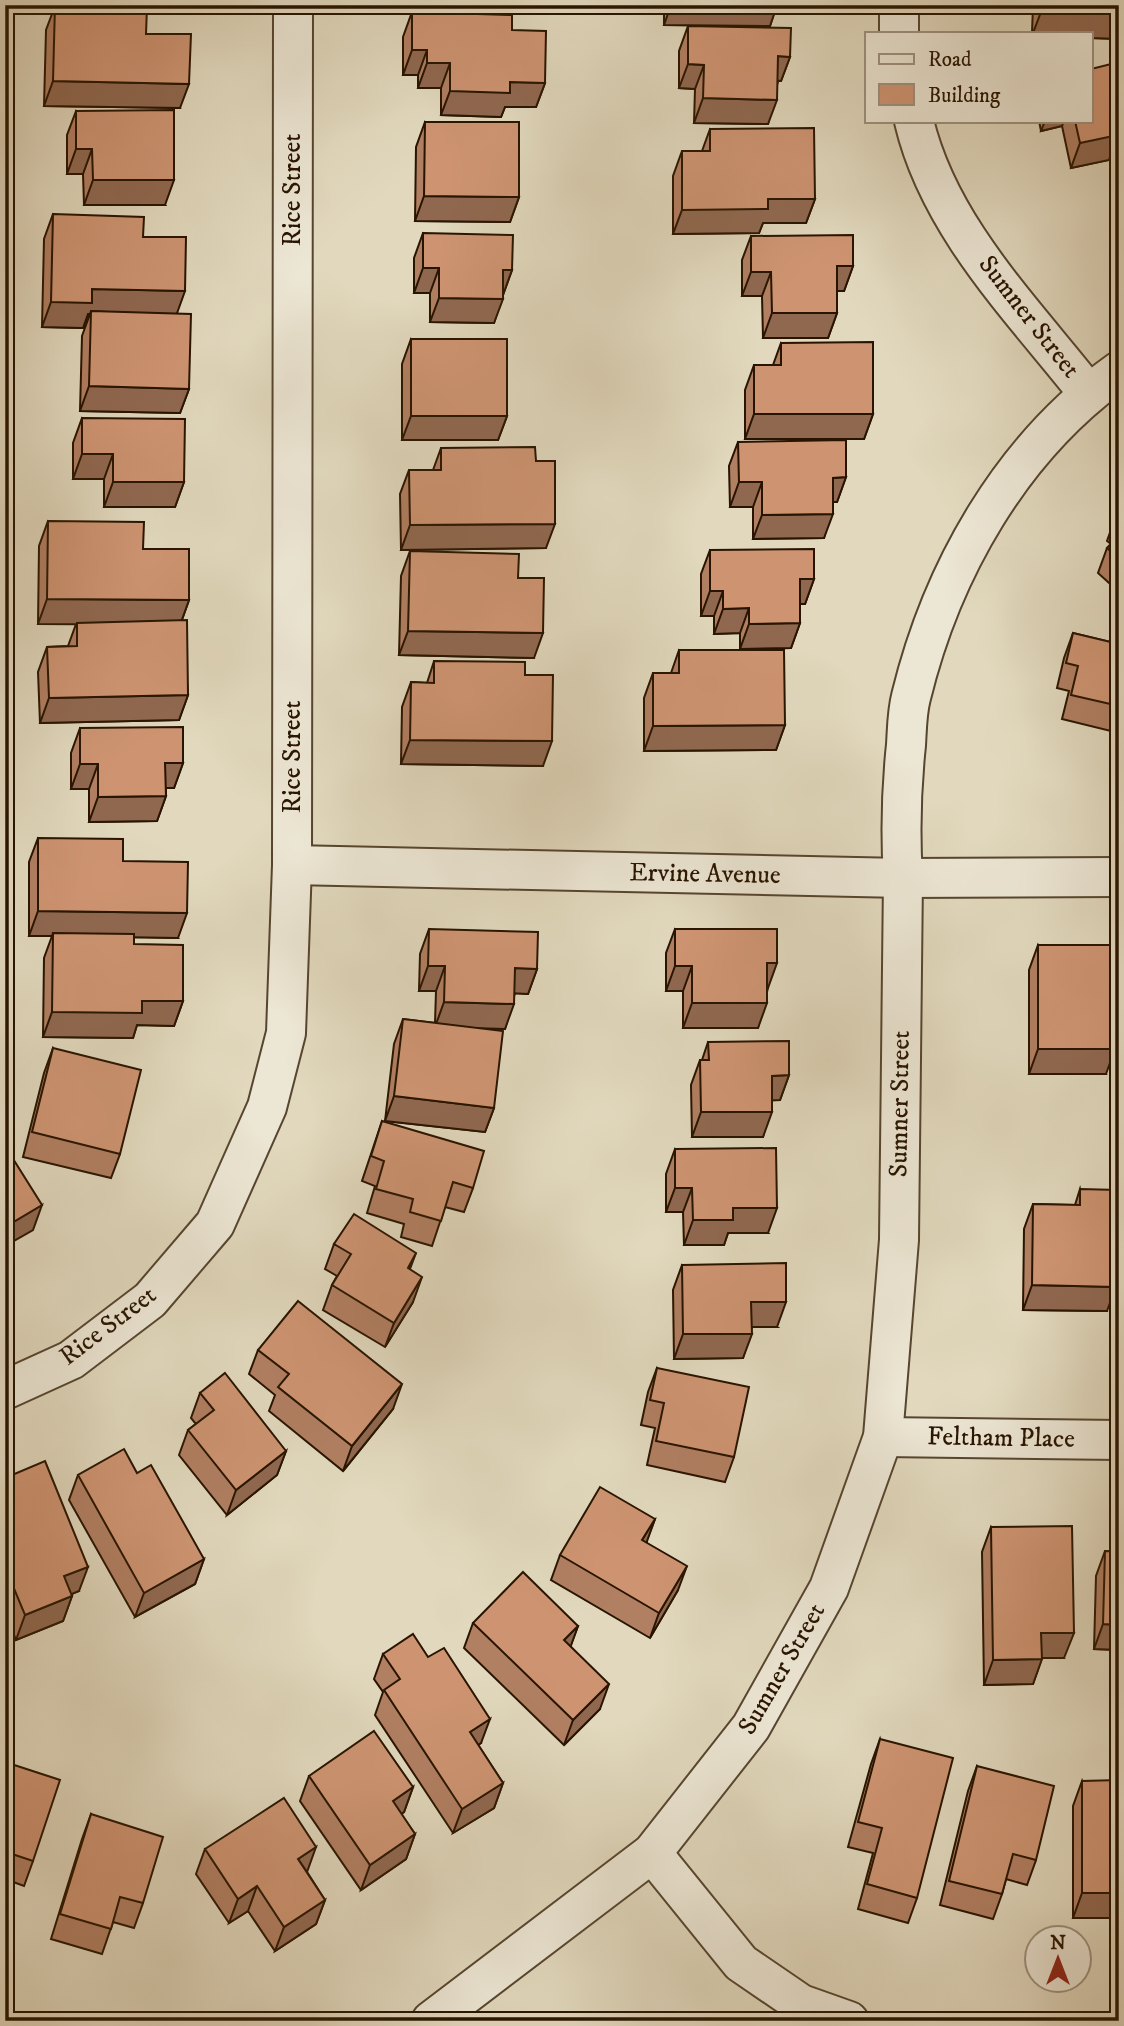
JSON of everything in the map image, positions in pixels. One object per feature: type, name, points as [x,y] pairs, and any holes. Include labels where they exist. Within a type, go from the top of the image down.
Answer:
[{"type":"street","name":"Rice Street","points":[[5,1390],[71,1360],[150,1300],[215,1224],[267,1107],[286,1033],[292,865],[293,5]]},
{"type":"street","points":[[899,5],[899,32]]},
{"type":"street","name":"Sumner Street","points":[[431,2021],[652,1853],[751,1727],[829,1588],[883,1437],[899,1240],[903,878],[899,818],[910,699],[946,584],[1007,481],[1088,393],[956,223],[922,155],[914,122]]},
{"type":"street","points":[[1088,393],[1119,371]]},
{"type":"street","name":"Ervine Avenue","points":[[292,865],[903,878],[1119,877]]},
{"type":"street","name":"Feltham Place","points":[[883,1437],[1119,1440]]},
{"type":"street","points":[[652,1853],[741,1963],[801,2004],[849,2021]]},
{"type":"building","points":[[55,5],[147,7],[146,34],[191,34],[189,84],[53,81]]},
{"type":"building","points":[[1041,5],[1119,5],[1119,14],[1041,12]]},
{"type":"building","points":[[412,12],[512,15],[512,30],[546,31],[545,83],[510,82],[510,93],[450,91],[450,63],[427,63],[427,50],[412,50]]},
{"type":"building","points":[[688,26],[791,28],[790,57],[778,56],[777,100],[703,98],[704,65],[688,64]]},
{"type":"building","points":[[1119,62],[1119,124],[1116,125],[1118,135],[1080,143],[1075,122],[1092,122],[1092,69]]},
{"type":"building","points":[[174,110],[174,180],[93,180],[92,149],[76,149],[76,111]]},
{"type":"building","points":[[425,122],[519,122],[519,197],[424,196]]},
{"type":"building","points":[[814,128],[815,199],[768,199],[768,209],[682,210],[682,151],[710,151],[710,129]]},
{"type":"building","points":[[53,214],[144,217],[143,237],[186,237],[185,291],[92,289],[92,303],[51,302]]},
{"type":"building","points":[[423,233],[513,235],[512,270],[503,270],[503,299],[439,298],[439,268],[423,268]]},
{"type":"building","points":[[853,235],[853,266],[837,266],[837,313],[772,313],[771,272],[751,272],[751,236]]},
{"type":"building","points":[[91,311],[191,314],[189,389],[89,386]]},
{"type":"building","points":[[411,339],[507,339],[507,416],[411,416]]},
{"type":"building","points":[[873,342],[873,414],[754,414],[754,365],[781,365],[781,343]]},
{"type":"building","points":[[82,418],[185,419],[184,482],[113,482],[113,454],[82,454]]},
{"type":"building","points":[[846,440],[846,477],[833,478],[833,514],[762,515],[762,482],[739,482],[738,442]]},
{"type":"building","points":[[535,447],[536,461],[555,461],[555,524],[410,525],[409,470],[441,470],[441,448]]},
{"type":"building","points":[[48,521],[144,522],[143,549],[189,549],[189,600],[47,599]]},
{"type":"building","points":[[1119,536],[1119,559],[1107,548]]},
{"type":"building","points":[[814,549],[814,579],[800,579],[800,623],[749,624],[749,608],[723,609],[723,591],[710,591],[710,550]]},
{"type":"building","points":[[410,551],[519,554],[518,578],[544,578],[543,633],[408,631]]},
{"type":"building","points":[[187,620],[188,695],[49,698],[47,647],[77,646],[77,623]]},
{"type":"building","points":[[1073,633],[1119,644],[1119,706],[1071,695],[1078,666],[1066,663]]},
{"type":"building","points":[[679,650],[784,650],[785,725],[653,726],[653,673],[679,673]]},
{"type":"building","points":[[434,661],[525,662],[525,675],[553,675],[552,741],[410,740],[411,682],[434,683]]},
{"type":"building","points":[[183,727],[183,763],[165,763],[166,796],[98,797],[98,764],[80,764],[80,728]]},
{"type":"building","points":[[38,838],[123,839],[123,861],[188,862],[187,913],[38,911]]},
{"type":"building","points":[[429,929],[538,932],[537,969],[515,968],[514,1004],[444,1002],[445,966],[428,966]]},
{"type":"building","points":[[675,929],[777,929],[777,963],[767,963],[767,1003],[692,1003],[692,966],[675,966]]},
{"type":"building","points":[[53,933],[134,934],[134,944],[183,945],[183,1001],[142,1001],[142,1013],[52,1012]]},
{"type":"building","points":[[1038,945],[1115,945],[1115,1049],[1038,1049]]},
{"type":"building","points":[[403,1019],[503,1031],[494,1108],[394,1096]]},
{"type":"building","points":[[789,1041],[789,1075],[772,1076],[772,1112],[701,1112],[700,1060],[709,1060],[708,1042]]},
{"type":"building","points":[[53,1048],[141,1070],[120,1154],[32,1132]]},
{"type":"building","points":[[382,1121],[484,1151],[473,1188],[453,1182],[441,1221],[410,1212],[413,1199],[376,1189],[384,1161],[371,1156]]},
{"type":"building","points":[[5,1146],[42,1205],[5,1227]]},
{"type":"building","points":[[776,1148],[777,1208],[733,1208],[733,1220],[693,1220],[692,1188],[675,1188],[675,1149]]},
{"type":"building","points":[[1080,1189],[1118,1190],[1116,1287],[1032,1285],[1033,1204],[1080,1205]]},
{"type":"building","points":[[354,1214],[416,1253],[408,1268],[422,1277],[394,1323],[332,1285],[351,1254],[334,1244]]},
{"type":"building","points":[[786,1263],[786,1302],[751,1302],[752,1334],[683,1334],[682,1265]]},
{"type":"building","points":[[298,1301],[402,1384],[352,1446],[278,1387],[289,1374],[258,1350]]},
{"type":"building","points":[[657,1368],[749,1387],[734,1457],[656,1441],[664,1403],[650,1400]]},
{"type":"building","points":[[225,1373],[286,1451],[236,1490],[188,1430],[214,1410],[200,1393]]},
{"type":"building","points":[[124,1449],[137,1473],[151,1465],[204,1559],[144,1593],[78,1475]]},
{"type":"building","points":[[45,1461],[88,1567],[64,1576],[72,1596],[25,1615],[5,1567],[5,1478]]},
{"type":"building","points":[[600,1487],[655,1519],[642,1540],[687,1566],[659,1613],[560,1555]]},
{"type":"building","points":[[1072,1526],[1074,1633],[1041,1633],[1042,1659],[993,1660],[991,1527]]},
{"type":"building","points":[[1105,1551],[1119,1552],[1119,1625],[1103,1624]]},
{"type":"building","points":[[523,1572],[578,1626],[564,1640],[609,1684],[573,1720],[473,1623]]},
{"type":"building","points":[[413,1634],[428,1657],[444,1648],[490,1719],[470,1732],[503,1783],[462,1809],[384,1690],[400,1679],[383,1654]]},
{"type":"building","points":[[374,1731],[413,1787],[393,1801],[415,1834],[370,1865],[309,1776]]},
{"type":"building","points":[[880,1739],[953,1758],[917,1898],[867,1884],[882,1828],[858,1822]]},
{"type":"building","points":[[5,1762],[60,1780],[33,1861],[6,1852],[5,1854]]},
{"type":"building","points":[[977,1766],[1054,1786],[1036,1860],[1013,1854],[1002,1894],[949,1881]]},
{"type":"building","points":[[1119,1780],[1119,1893],[1082,1893],[1082,1781]]},
{"type":"building","points":[[284,1798],[316,1847],[298,1859],[325,1900],[284,1927],[257,1886],[238,1899],[205,1849]]},
{"type":"building","points":[[91,1814],[163,1837],[143,1903],[120,1897],[111,1929],[60,1914]]}]
